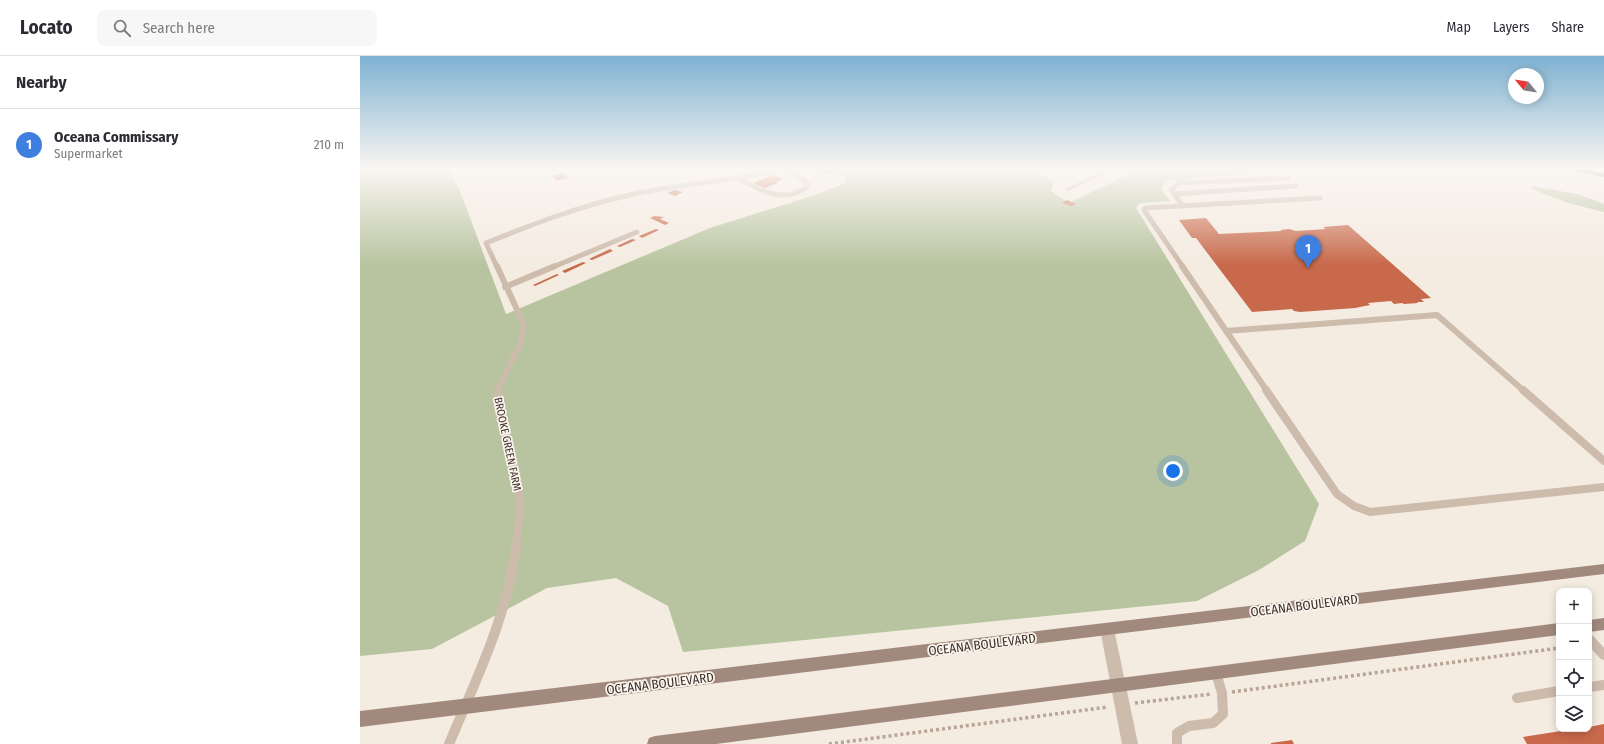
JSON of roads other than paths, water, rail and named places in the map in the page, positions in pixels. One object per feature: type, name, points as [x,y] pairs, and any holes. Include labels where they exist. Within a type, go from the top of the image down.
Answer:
[{"type":"main road","name":"OCEANA BOULEVARD","points":[[360,719],[1604,569]]},
{"type":"main road","points":[[1592,626],[1604,624]]},
{"type":"main road","points":[[655,744],[1556,629]]},
{"type":"street","points":[[1108,629],[1130,744]]},
{"type":"lane","name":"BROOKE GREEN FARM","points":[[449,744],[495,634],[509,590],[515,558],[519,522],[519,491],[514,463],[506,440],[496,398],[500,381],[524,336],[524,325],[505,287],[486,243],[543,220],[607,201]]},
{"type":"lane","points":[[1179,201],[1183,206]]},
{"type":"lane","points":[[1267,201],[1145,208],[1144,210],[1337,494],[1354,506],[1370,512],[1604,487]]},
{"type":"lane","points":[[505,287],[637,232]]},
{"type":"lane","points":[[1226,331],[1437,314],[1604,461]]},
{"type":"lane","points":[[1592,642],[1604,655]]},
{"type":"lane","points":[[1177,744],[1177,733],[1189,726],[1213,723],[1223,714],[1222,693],[1216,673]]},
{"type":"lane","points":[[1592,687],[1604,685]]},
{"type":"lane","points":[[1517,698],[1556,692]]},
{"type":"place","name":"Oceana Commissary","points":[[1308,268]]}]
